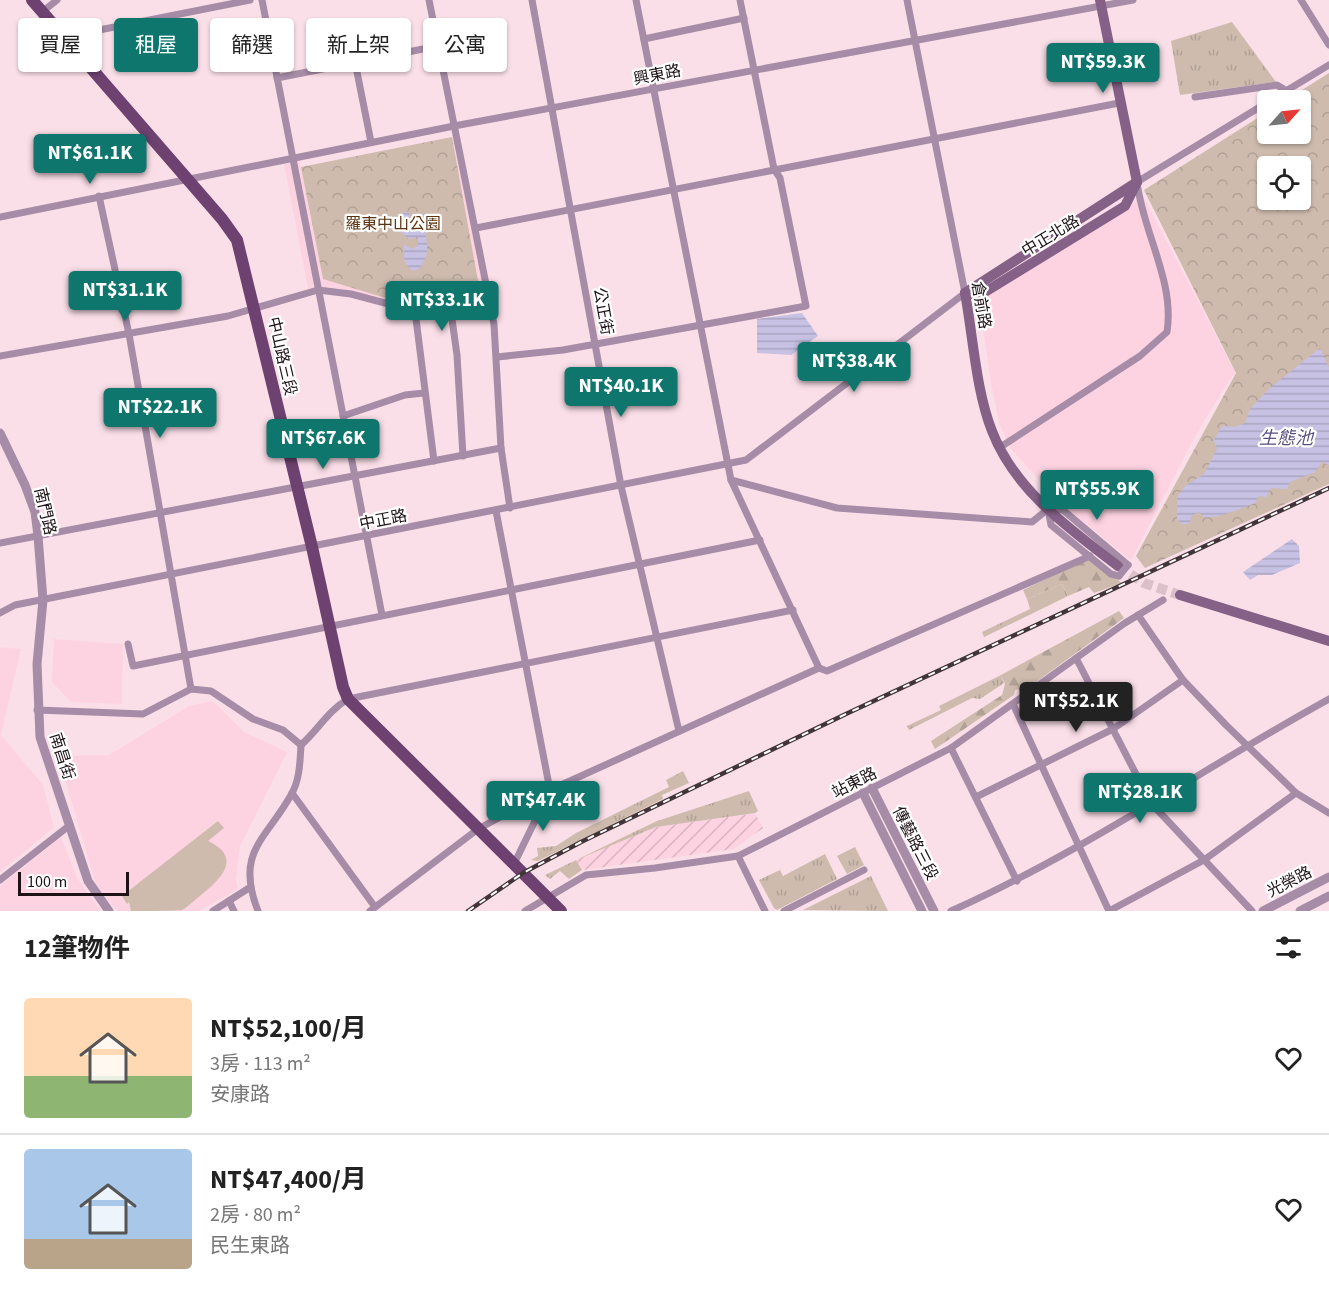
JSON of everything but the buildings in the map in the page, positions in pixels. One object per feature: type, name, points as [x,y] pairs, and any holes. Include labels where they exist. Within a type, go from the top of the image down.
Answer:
[{"type":"main road","name":"中山路三段","points":[[32,0],[47,18]]},
{"type":"main road","points":[[1100,3],[1137,182]]},
{"type":"main road","name":"中山路三段","points":[[94,72],[222,219],[237,240],[312,547],[328,626],[348,699],[561,911]]},
{"type":"main road","name":"中正北路","points":[[965,292],[1137,182]]},
{"type":"main road","name":"倉前路","points":[[965,292],[985,410],[999,448],[1048,509],[1122,569]]},
{"type":"main road","points":[[1180,595],[1329,641]]},
{"type":"street","points":[[42,12],[57,0]]},
{"type":"street","points":[[102,29],[250,0]]},
{"type":"street","points":[[262,0],[382,615]]},
{"type":"street","points":[[429,0],[433,18]]},
{"type":"street","name":"公正街","points":[[532,0],[554,107],[621,486],[679,732]]},
{"type":"street","points":[[636,0],[731,480],[819,668]]},
{"type":"street","points":[[497,357],[700,327],[806,306],[780,178],[774,169],[740,0]]},
{"type":"street","name":"倉前路","points":[[907,0],[965,292]]},
{"type":"street","name":"興東路","points":[[0,216],[454,126],[1100,3],[1133,0]]},
{"type":"street","points":[[1301,0],[1329,45]]},
{"type":"street","points":[[644,39],[744,18]]},
{"type":"street","name":"中正北路","points":[[1289,90],[1329,65]]},
{"type":"street","points":[[277,78],[307,72]]},
{"type":"street","points":[[358,72],[371,142]]},
{"type":"street","points":[[443,72],[488,297],[497,357],[501,448],[510,508]]},
{"type":"street","points":[[1195,97],[1277,85],[1285,90]]},
{"type":"street","points":[[476,228],[1119,102]]},
{"type":"street","name":"中正北路","points":[[1137,182],[1257,108]]},
{"type":"street","points":[[999,448],[1140,356],[1167,332],[1170,310],[1139,203],[1137,182]]},
{"type":"street","points":[[99,196],[129,334],[191,689]]},
{"type":"street","points":[[0,356],[255,310],[318,290],[351,294],[415,311],[488,297]]},
{"type":"street","name":"中正北路","points":[[729,465],[746,460],[965,292]]},
{"type":"street","points":[[450,305],[457,355],[463,456]]},
{"type":"street","points":[[415,311],[434,461]]},
{"type":"street","points":[[343,416],[405,395],[424,393]]},
{"type":"street","name":"南門路","points":[[0,434],[25,485],[35,512],[43,600]]},
{"type":"street","points":[[0,543],[160,515],[501,448]]},
{"type":"street","name":"中正路","points":[[0,613],[15,605],[729,465]]},
{"type":"street","points":[[731,480],[837,508],[1032,522],[1048,509],[1052,525],[1112,574],[1122,569]]},
{"type":"street","points":[[496,511],[550,790],[514,864]]},
{"type":"street","points":[[128,644],[133,666],[760,540]]},
{"type":"street","points":[[292,793],[373,909],[478,829],[550,790],[819,668],[827,671],[1090,556]]},
{"type":"street","name":"南昌街","points":[[43,600],[37,664],[37,710],[40,737],[91,887],[109,911]]},
{"type":"street","name":"站東路","points":[[525,911],[586,875],[738,856],[951,748],[1076,658],[1163,600]]},
{"type":"street","points":[[258,911],[249,888],[248,878],[255,849],[292,793],[300,767],[301,745],[317,731],[339,704],[348,699],[793,610]]},
{"type":"street","points":[[1138,615],[1183,680],[1296,793],[1329,813]]},
{"type":"street","points":[[1076,658],[1151,803],[1252,911]]},
{"type":"street","points":[[975,797],[1113,729],[1183,680]]},
{"type":"street","points":[[37,710],[143,714],[191,689],[211,691],[252,719],[283,730],[301,745]]},
{"type":"street","points":[[951,911],[1017,881],[1246,745],[1329,699]]},
{"type":"street","points":[[1013,704],[1109,911],[1204,860],[1296,793]]},
{"type":"street","points":[[951,748],[1017,881]]},
{"type":"street","name":"傳藝路三段","points":[[872,788],[933,911]]},
{"type":"street","name":"傳藝路三段","points":[[863,793],[922,911]]},
{"type":"street","points":[[0,880],[70,825]]},
{"type":"street","points":[[738,856],[765,911]]},
{"type":"street","points":[[784,911],[864,870]]},
{"type":"street","name":"光榮路","points":[[1263,911],[1329,877]]},
{"type":"street","points":[[213,911],[249,888]]},
{"type":"street","name":"光榮路","points":[[1300,911],[1329,896]]},
{"type":"street","points":[[229,901],[234,911]]},
{"type":"shaded area","points":[[460,135],[488,297],[415,311],[351,294],[308,289],[284,164],[300,161],[323,279],[481,296],[452,137]]},
{"type":"shaded area","points":[[1141,192],[1235,372],[1199,429],[1131,560],[1061,504],[1010,448],[999,422],[979,301],[1129,209]]},
{"type":"shaded area","points":[[54,639],[123,644],[122,704],[71,702],[52,682]]},
{"type":"shaded area","points":[[0,647],[21,649],[1,735],[43,785],[54,827],[0,872]]},
{"type":"shaded area","points":[[213,701],[244,732],[287,752],[240,846],[236,879],[238,889],[199,911],[117,911],[96,885],[59,759],[63,756],[109,755],[189,706]]},
{"type":"shaded area","points":[[755,813],[763,828],[734,849],[582,870],[576,860],[656,827]]},
{"type":"shaded area","points":[[61,837],[77,878],[101,911],[0,911],[0,886]]},
{"type":"green space","points":[[1232,22],[1276,82],[1180,95],[1171,41]]},
{"type":"green space","points":[[1329,73],[1329,484],[1145,568],[1136,556],[1236,373],[1144,190],[1257,118],[1257,144],[1311,144],[1311,90],[1302,90]]},
{"type":"green space","name":"羅東中山公園","points":[[452,137],[481,297],[415,307],[323,279],[301,167]]},
{"type":"green space","points":[[1088,559],[1122,583],[1094,593],[1089,587],[1068,596],[1062,584],[1027,599],[1023,590]]},
{"type":"green space","points":[[1062,584],[1068,596],[984,637],[982,632],[1030,609],[1027,599]]},
{"type":"green space","points":[[1119,611],[1124,618],[1021,693],[1018,689],[1015,690],[1014,695],[935,749],[931,741],[1002,695],[1005,684],[1001,675]]},
{"type":"green space","points":[[1001,675],[1004,683],[980,699],[972,698],[909,730],[907,726],[941,710],[939,706]]},
{"type":"green space","points":[[683,771],[689,783],[662,795],[663,799],[538,861],[531,860],[538,856],[537,848],[556,846],[576,833],[669,787],[666,780]]},
{"type":"green space","points":[[749,791],[758,811],[656,827],[577,860],[657,821]]},
{"type":"green space","points":[[218,821],[224,828],[208,841],[219,848],[227,862],[215,883],[182,910],[131,911],[129,902],[127,904],[122,896]]},
{"type":"green space","points":[[855,847],[864,865],[847,874],[837,856]]},
{"type":"green space","points":[[825,854],[837,879],[777,910],[774,908],[759,880],[780,870],[783,876]]},
{"type":"green space","points":[[576,860],[582,870],[569,879],[560,871],[550,879],[545,875]]},
{"type":"green space","points":[[871,876],[888,911],[803,910]]},
{"type":"water","points":[[404,212],[410,212],[408,219],[414,227],[419,217],[425,213],[428,217],[426,257],[419,269],[413,271],[405,262],[404,245],[413,249],[418,246],[418,237],[409,239],[400,231]]},
{"type":"water","points":[[802,313],[818,336],[791,355],[757,353],[757,319]]},
{"type":"water","name":"生態池","points":[[1320,348],[1329,368],[1329,465],[1322,462],[1315,472],[1290,482],[1287,489],[1271,488],[1267,497],[1259,496],[1255,503],[1216,516],[1204,517],[1199,512],[1191,516],[1190,523],[1183,525],[1177,519],[1177,497],[1185,486],[1204,474],[1217,449],[1214,440],[1222,426],[1235,427],[1245,423],[1250,409],[1270,388]]},
{"type":"water","points":[[1292,539],[1299,546],[1300,563],[1272,575],[1258,575],[1250,580],[1243,572]]},
{"type":"tunnel","points":[[1118,566],[1144,583],[1180,595]]},
{"type":"railway","points":[[468,911],[523,873],[581,842],[848,713],[1329,488]]}]
